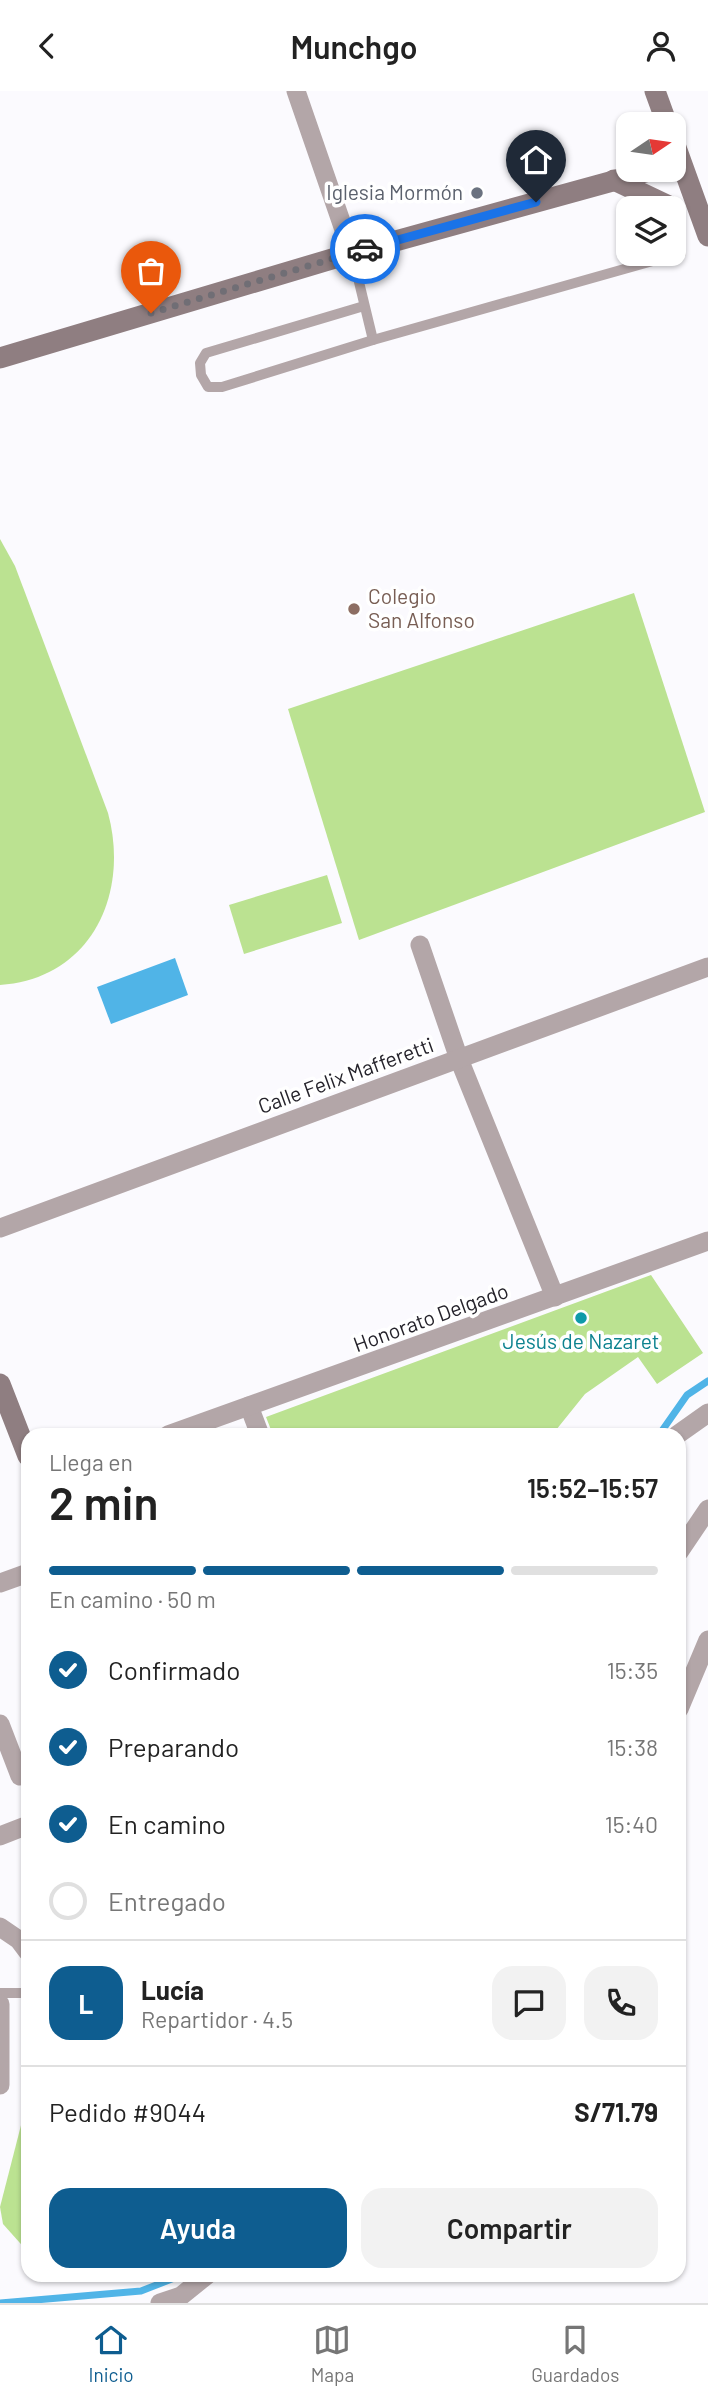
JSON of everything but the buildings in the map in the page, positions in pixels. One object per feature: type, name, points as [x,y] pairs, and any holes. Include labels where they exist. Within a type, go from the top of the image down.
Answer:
[{"type":"street","points":[[296,91],[352,253]]},
{"type":"street","points":[[655,91],[663,112]]},
{"type":"street","points":[[0,358],[352,253],[614,180],[648,196]]},
{"type":"street","points":[[685,182],[707,229]]},
{"type":"street","points":[[686,216],[707,229]]},
{"type":"street","points":[[420,945],[459,1059],[555,1297]]},
{"type":"street","name":"Calle Felix Mafferetti","points":[[0,1228],[708,967]]},
{"type":"street","name":"Honorato Delgado","points":[[188,1428],[708,1241]]},
{"type":"street","points":[[0,1384],[21,1438]]},
{"type":"street","points":[[249,1406],[257,1428]]},
{"type":"street","points":[[686,1429],[708,1413]]},
{"type":"street","points":[[686,1542],[708,1509]]},
{"type":"street","points":[[0,1583],[21,1576]]},
{"type":"street","points":[[686,1692],[708,1640]]},
{"type":"street","points":[[0,1724],[20,1776]]},
{"type":"street","points":[[0,1836],[21,1828]]},
{"type":"street","points":[[0,1927],[21,1943]]},
{"type":"street","points":[[0,2004],[0,2085]]},
{"type":"street","points":[[160,2303],[181,2296],[198,2282]]},
{"type":"lane","points":[[352,253],[373,339]]},
{"type":"lane","points":[[364,306],[218,348],[202,358],[201,375],[208,387],[222,387],[373,339],[634,266]]},
{"type":"lane","points":[[0,1993],[21,1993]]},
{"type":"green space","points":[[0,539],[15,566],[108,813],[113,843],[113,873],[107,901],[96,927],[80,949],[58,967],[32,979],[0,985]]},
{"type":"green space","points":[[634,593],[705,812],[359,940],[288,709]]},
{"type":"green space","points":[[327,875],[342,923],[244,954],[229,905]]},
{"type":"green space","points":[[651,1275],[703,1353],[657,1384],[638,1357],[585,1394],[558,1428],[270,1428],[266,1417]]},
{"type":"green space","points":[[21,2125],[21,2244],[3,2224],[0,2207]]},
{"type":"water","points":[[175,958],[188,995],[111,1024],[97,987]]},
{"type":"waterway","points":[[664,1428],[687,1395],[708,1381]]},
{"type":"waterway","points":[[0,2303],[141,2291],[164,2282]]},
{"type":"way so far","points":[[151,313],[365,249]]},
{"type":"place","name":"Iglesia Mormón","points":[[477,193]]},
{"type":"place","name":"Colegio San Alfonso","points":[[354,609]]},
{"type":"place","name":"Jesús de Nazaret","points":[[581,1318]]},
{"type":"route","points":[[365,249],[536,202]]}]
